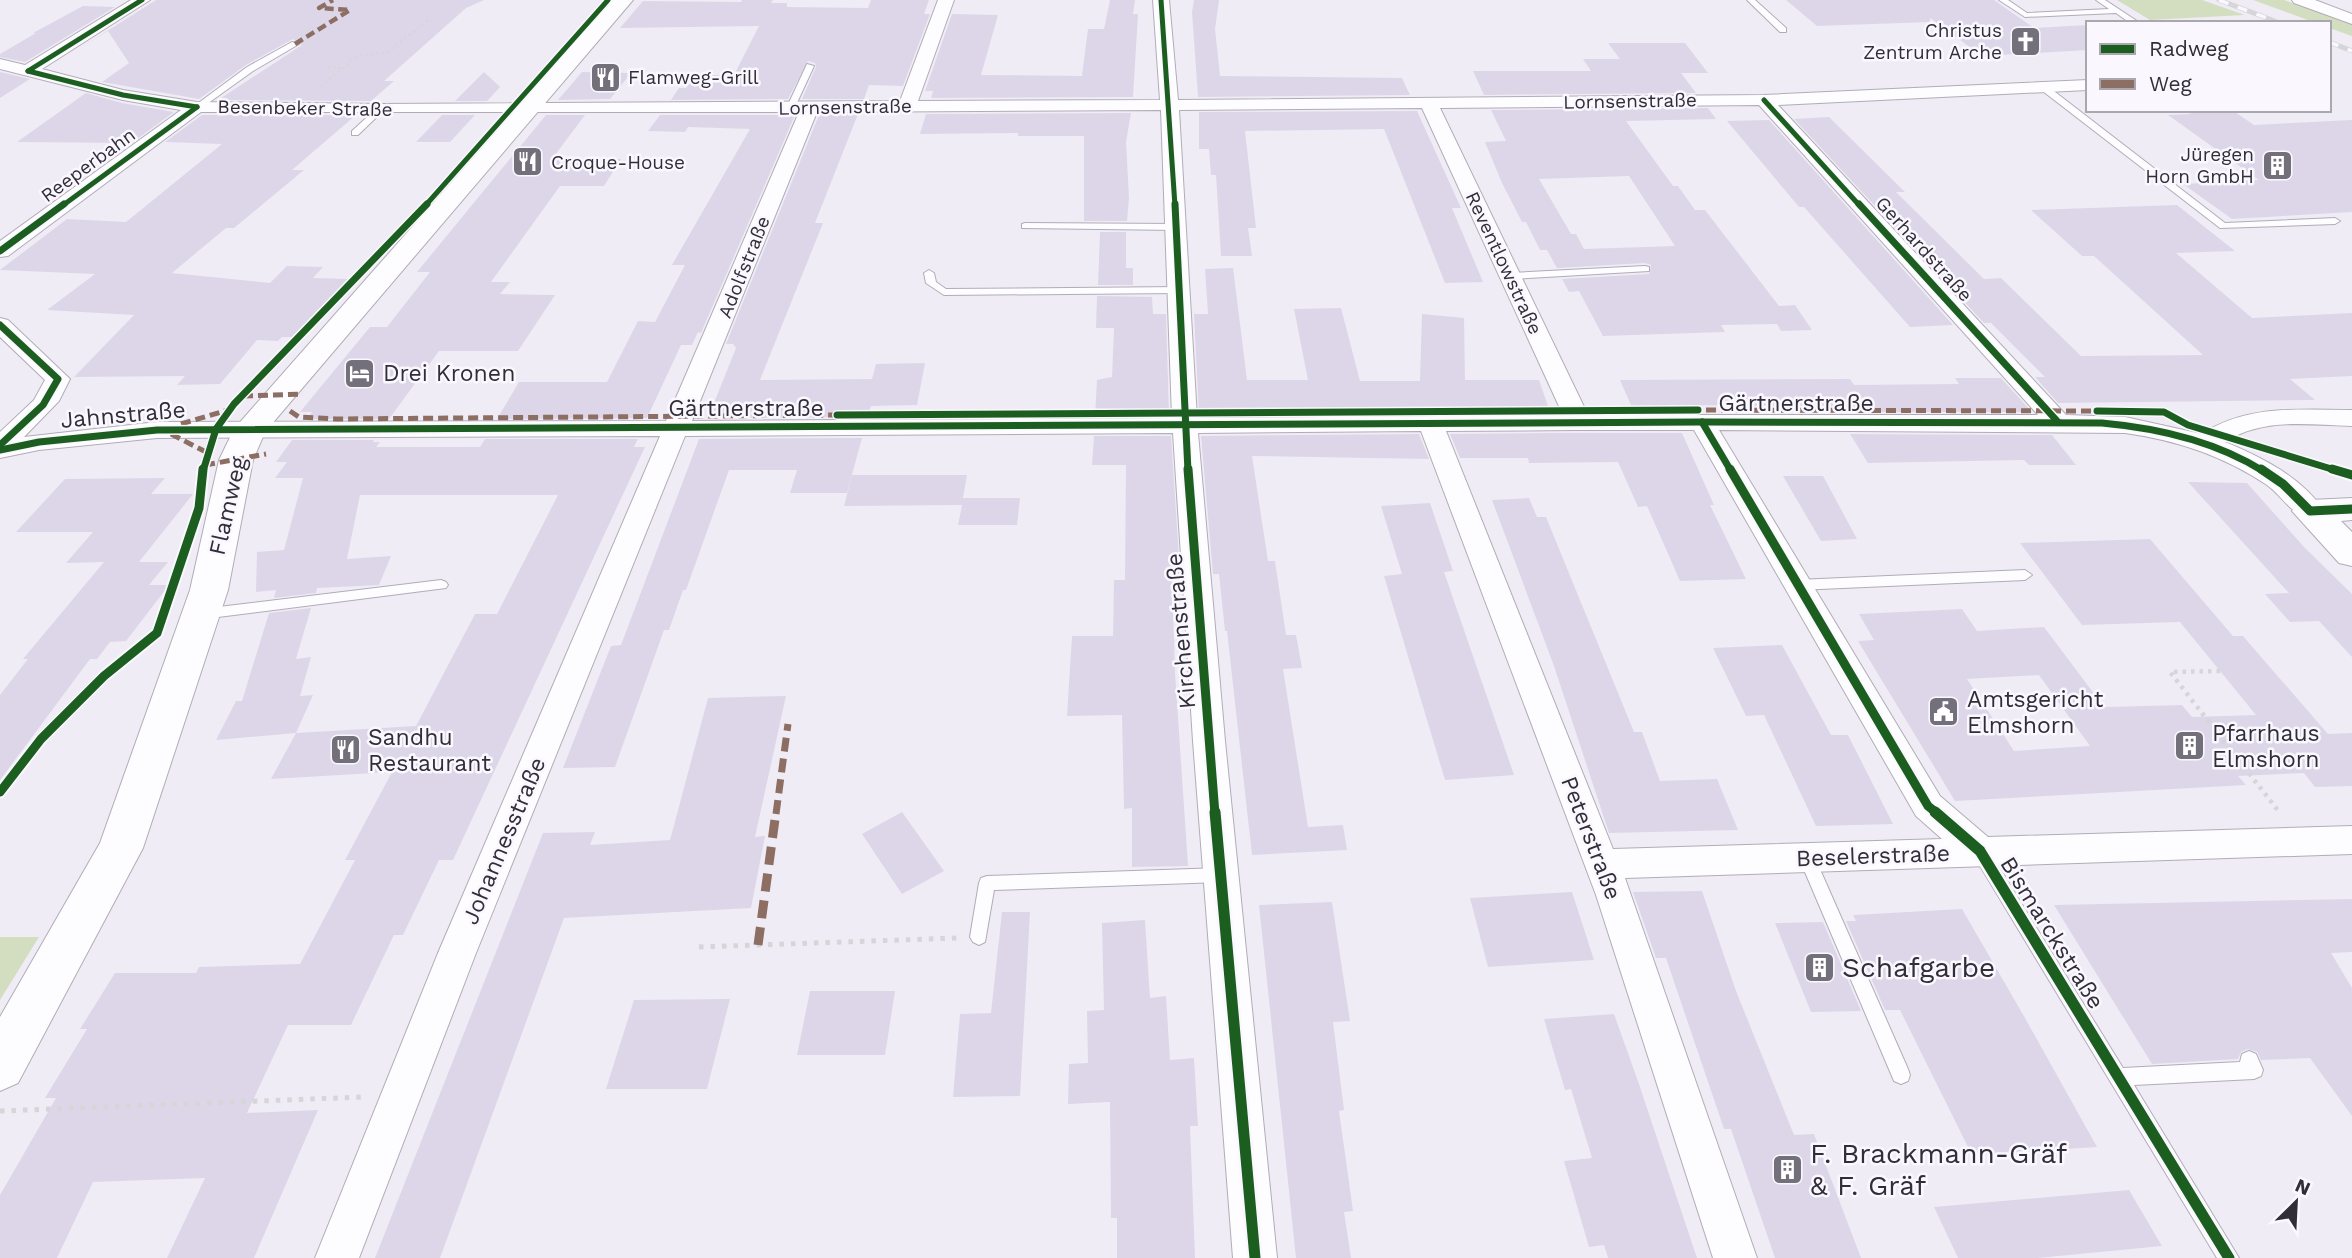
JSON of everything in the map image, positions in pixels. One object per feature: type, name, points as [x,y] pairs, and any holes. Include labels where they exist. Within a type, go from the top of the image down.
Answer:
[{"type":"main road","name":"Flamweg","points":[[0,1066],[121,848],[209,590],[236,460],[250,429],[623,0]]},
{"type":"main road","points":[[2310,511],[2352,509]]},
{"type":"main road","points":[[2310,511],[2352,554]]},
{"type":"street","points":[[28,71],[142,0]]},
{"type":"street","points":[[907,106],[946,0]]},
{"type":"street","name":"Kirchenstraße","points":[[1161,0],[1166,105],[1177,227],[1185,426],[1202,663],[1223,875],[1255,1258]]},
{"type":"street","points":[[2300,0],[2352,19]]},
{"type":"street","name":"Besenbeker Straße","points":[[0,64],[122,95],[197,107],[530,108]]},
{"type":"street","name":"Lornsenstraße","points":[[530,108],[1764,100],[2086,85]]},
{"type":"street","name":"Gerhardstraße","points":[[1764,100],[2058,422]]},
{"type":"street","name":"Reventlowstraße","points":[[1428,102],[1580,424]]},
{"type":"street","name":"Reeperbahn","points":[[0,251],[197,107]]},
{"type":"street","name":"Adolfstraße","points":[[678,427],[800,107]]},
{"type":"street","points":[[0,325],[58,379],[57,386],[47,400],[0,447]]},
{"type":"street","points":[[2204,444],[2244,422],[2277,418],[2352,418]]},
{"type":"street","name":"Gärtnerstraße","points":[[250,429],[314,431],[1702,422],[2126,424],[2204,444],[2267,473],[2282,483],[2310,511]]},
{"type":"street","name":"Bismarckstraße","points":[[1702,422],[1928,806],[1980,851]]},
{"type":"street","name":"Peterstraße","points":[[1431,424],[1603,864],[1735,1258]]},
{"type":"street","name":"Johannesstraße","points":[[337,1258],[457,953],[678,427]]},
{"type":"street","name":"Jahnstraße","points":[[0,447],[157,430],[250,429]]},
{"type":"street","name":"Beselerstraße","points":[[1603,864],[2352,840]]},
{"type":"lane","points":[[1751,0],[1783,30]]},
{"type":"lane","points":[[2003,0],[2025,15],[2117,10]]},
{"type":"lane","points":[[2100,0],[2133,21]]},
{"type":"lane","points":[[197,107],[250,69],[295,44]]},
{"type":"lane","points":[[800,107],[810,66]]},
{"type":"lane","points":[[2043,87],[2223,226],[2335,221]]},
{"type":"lane","points":[[355,133],[381,109]]},
{"type":"lane","points":[[1025,226],[1177,227]]},
{"type":"lane","points":[[1511,276],[1645,268]]},
{"type":"lane","points":[[929,273],[931,284],[944,292],[1180,290]]},
{"type":"lane","points":[[1797,584],[2025,575]]},
{"type":"lane","points":[[201,614],[441,585]]},
{"type":"lane","name":"Bismarckstraße","points":[[1980,851],[2229,1258]]},
{"type":"lane","points":[[1807,858],[1901,1074]]},
{"type":"lane","points":[[979,937],[987,884],[1223,875]]},
{"type":"lane","points":[[2118,1077],[2254,1070],[2249,1060]]},
{"type":"path","points":[[293,108],[358,56],[388,52],[429,19]]},
{"type":"path","points":[[417,23],[424,23]]},
{"type":"path","points":[[391,43],[399,43]]},
{"type":"path","points":[[328,67],[344,68]]},
{"type":"path","points":[[2220,671],[2171,672],[2302,842]]},
{"type":"path","points":[[699,947],[979,937]]},
{"type":"path","points":[[0,1111],[402,1095]]},
{"type":"green space","points":[[2117,0],[2202,0],[2245,15],[2150,20]]},
{"type":"green space","points":[[2253,0],[2284,0],[2352,24],[2352,36],[2331,29],[2331,21],[2311,21]]},
{"type":"green space","points":[[0,937],[39,937],[0,1000]]},
{"type":"building","points":[[156,0],[484,0],[466,8],[384,81],[394,81],[371,101],[218,100],[302,45],[293,39],[246,65],[199,99],[102,82],[129,63],[108,31],[77,50]]},
{"type":"building","points":[[773,0],[771,3],[787,3],[787,7],[868,8],[871,0],[929,0],[924,14],[930,14],[903,86],[869,85],[864,99],[802,99],[816,67],[815,63],[808,61],[788,99],[671,100],[679,88],[686,88],[696,75],[734,75],[759,26],[620,28],[643,1]]},
{"type":"building","points":[[1110,0],[1135,0],[1133,14],[1138,14],[1133,97],[931,98],[933,91],[925,91],[952,14],[998,15],[981,75],[1082,76],[1088,29],[1104,29]]},
{"type":"building","points":[[1194,0],[1219,0],[1215,29],[1220,76],[1402,78],[1410,95],[1198,97],[1192,12]]},
{"type":"building","points":[[1786,0],[1994,0],[2034,28],[2086,25],[2086,50],[1982,56],[1930,18],[1930,22],[1817,26]]},
{"type":"building","points":[[83,6],[115,7],[25,62],[0,57],[0,54],[36,33],[33,33]]},
{"type":"building","points":[[1608,43],[1685,43],[1708,73],[1681,73],[1696,93],[1484,95],[1473,71],[1591,71],[1583,59],[1620,59]]},
{"type":"building","points":[[0,72],[30,79],[0,98]]},
{"type":"building","points":[[484,72],[500,87],[487,101],[455,101]]},
{"type":"building","points":[[582,72],[631,73],[610,99],[558,100]]},
{"type":"building","points":[[86,93],[122,103],[174,112],[133,142],[17,142]]},
{"type":"building","points":[[1708,108],[1716,119],[1626,121],[1673,186],[1678,186],[1695,210],[1705,210],[1779,306],[1795,305],[1812,330],[1781,331],[1777,324],[1721,325],[1725,332],[1603,336],[1579,291],[1569,292],[1562,279],[1649,274],[1651,265],[1645,263],[1557,268],[1547,250],[1540,250],[1502,183],[1485,142],[1506,141],[1491,110]],"holes":[[[1629,176],[1675,246],[1584,249],[1576,234],[1571,234],[1539,179]]]},
{"type":"building","points":[[1417,111],[1461,208],[1452,208],[1483,282],[1445,283],[1384,129],[1245,131],[1256,228],[1248,228],[1252,256],[1221,256],[1216,175],[1211,175],[1209,149],[1199,149],[1199,112]]},
{"type":"building","points":[[2188,112],[2235,112],[2254,125],[2352,120],[2352,212],[2232,219],[2183,184],[2259,180],[2168,115],[2191,114]]},
{"type":"building","points":[[1131,113],[1126,142],[1129,198],[1127,221],[1084,221],[1084,136],[1018,136],[1018,133],[920,134],[926,114]]},
{"type":"building","points":[[858,114],[815,223],[823,223],[760,380],[872,379],[876,364],[925,363],[917,405],[871,406],[867,417],[708,418],[736,348],[733,344],[726,344],[819,115]]},
{"type":"building","points":[[202,115],[356,115],[292,170],[304,170],[234,228],[226,228],[172,273],[270,283],[287,266],[323,267],[313,278],[348,279],[292,337],[282,337],[278,341],[257,340],[220,384],[177,385],[185,376],[74,377],[134,315],[47,310],[95,274],[0,270],[67,219],[126,222],[222,144],[165,142]]},
{"type":"building","points":[[442,115],[475,115],[450,142],[416,142]]},
{"type":"building","points":[[546,115],[585,115],[552,159],[621,159],[604,186],[560,186],[491,282],[510,282],[500,294],[555,295],[518,351],[439,351],[389,419],[307,419],[312,412],[300,412],[370,327],[387,327],[430,272],[417,272]]},
{"type":"building","points":[[660,115],[795,115],[701,333],[698,332],[692,345],[681,345],[647,418],[497,419],[519,382],[607,382],[638,321],[655,322],[685,265],[672,265],[750,129],[688,127],[685,132],[648,131]]},
{"type":"building","points":[[1829,117],[1905,192],[1896,192],[1984,279],[2001,278],[2081,356],[2203,355],[2094,256],[2082,256],[2031,210],[2177,205],[2235,251],[2176,253],[2252,318],[2352,313],[2352,376],[2290,379],[2315,400],[2058,403],[2035,377],[2045,377],[1991,323],[1984,323],[1794,119]]},
{"type":"building","points":[[1769,120],[1953,325],[1910,327],[1804,207],[1799,207],[1727,121]]},
{"type":"building","points":[[1100,232],[1126,232],[1126,268],[1133,268],[1133,285],[1098,285]]},
{"type":"building","points":[[1233,268],[1247,380],[1308,380],[1294,309],[1341,308],[1360,381],[1420,381],[1422,314],[1464,318],[1465,380],[1539,380],[1550,412],[1199,415],[1194,314],[1208,314],[1205,269]]},
{"type":"building","points":[[1097,296],[1152,297],[1153,314],[1166,314],[1169,415],[1095,416],[1097,380],[1112,377],[1114,328],[1096,328]]},
{"type":"building","points":[[1955,378],[2001,378],[2032,412],[1837,412],[1833,406],[1669,405],[1673,412],[1634,412],[1620,380],[1850,379],[1854,385],[1959,384]]},
{"type":"building","points":[[1682,433],[1714,505],[1710,505],[1746,579],[1680,581],[1647,506],[1638,507],[1618,462],[1529,463],[1528,458],[1460,458],[1450,434]]},
{"type":"building","points":[[1419,434],[1429,459],[1252,456],[1268,561],[1275,561],[1286,635],[1296,635],[1302,668],[1283,669],[1308,827],[1343,825],[1347,850],[1252,855],[1227,631],[1219,574],[1213,574],[1201,436]]},
{"type":"building","points":[[1850,434],[2052,435],[2076,465],[2029,465],[2024,460],[1868,463]]},
{"type":"building","points":[[1094,436],[1171,436],[1180,574],[1172,575],[1175,673],[1188,866],[1132,867],[1132,808],[1124,809],[1122,715],[1067,716],[1072,636],[1113,636],[1114,580],[1125,580],[1126,465],[1092,465]]},
{"type":"building","points":[[862,438],[847,493],[790,493],[797,470],[729,470],[686,590],[683,590],[669,630],[664,630],[615,767],[563,768],[611,646],[621,645],[699,439]]},
{"type":"building","points":[[485,439],[638,439],[634,447],[645,447],[453,860],[439,860],[403,935],[394,935],[351,1025],[288,1025],[247,1113],[318,1110],[254,1258],[167,1258],[205,1178],[93,1182],[57,1258],[0,1258],[0,1195],[56,1098],[45,1098],[87,1029],[80,1029],[115,973],[196,973],[199,967],[300,964],[355,860],[345,860],[392,772],[271,779],[296,733],[416,726],[475,614],[497,614],[558,495],[360,495],[347,559],[391,556],[379,585],[317,588],[316,593],[274,598],[276,590],[256,592],[257,552],[284,550],[303,478],[275,478],[287,462],[276,462],[292,440],[374,440],[373,442],[380,442],[376,447],[480,447]]},
{"type":"building","points":[[852,475],[967,475],[963,498],[1020,498],[1017,525],[958,525],[962,505],[844,506]]},
{"type":"building","points":[[1783,476],[1823,476],[1857,539],[1821,541]]},
{"type":"building","points":[[165,478],[151,494],[193,494],[139,562],[168,562],[149,585],[169,585],[126,641],[110,642],[97,659],[90,659],[0,780],[0,695],[28,659],[23,659],[104,562],[66,563],[93,532],[16,532],[65,479]]},
{"type":"building","points":[[2188,482],[2247,483],[2305,548],[2352,594],[2352,657],[2319,621],[2290,622],[2265,594],[2289,593]]},
{"type":"building","points":[[1529,498],[1537,517],[1546,517],[1634,732],[1642,732],[1660,781],[1717,779],[1738,830],[1609,833],[1554,666],[1492,500]]},
{"type":"building","points":[[1430,503],[1453,571],[1444,572],[1514,775],[1445,780],[1384,576],[1402,574],[1381,506]]},
{"type":"building","points":[[2150,539],[2233,636],[2243,636],[2328,734],[2352,733],[2352,786],[2315,787],[2304,773],[2238,776],[2246,785],[1955,801],[1858,641],[1874,640],[1859,614],[1962,609],[1977,631],[2044,627],[2104,707],[2182,705],[2192,717],[2256,715],[2180,622],[2082,625],[2020,543]],"holes":[[[2039,675],[2090,746],[2014,751],[1967,679]]]},
{"type":"building","points":[[311,608],[296,659],[311,657],[300,696],[313,695],[296,733],[216,740],[236,701],[242,701],[269,613]]},
{"type":"building","points":[[1782,645],[1831,735],[1848,735],[1893,824],[1816,826],[1764,715],[1746,716],[1713,648]]},
{"type":"building","points":[[786,696],[755,837],[765,836],[751,908],[564,918],[440,1258],[375,1258],[543,833],[595,832],[590,845],[670,840],[708,698]]},
{"type":"building","points":[[902,812],[944,871],[902,894],[862,834]]},
{"type":"building","points":[[1702,891],[1736,991],[1794,1135],[1814,1134],[1861,1258],[1775,1258],[1731,1129],[1724,1129],[1666,958],[1656,958],[1633,892]]},
{"type":"building","points":[[1572,892],[1594,960],[1488,967],[1470,898]]},
{"type":"building","points":[[2352,899],[2352,952],[2331,953],[2352,988],[2352,1116],[2310,1058],[2261,1060],[2257,1052],[2248,1049],[2241,1052],[2238,1059],[2152,1064],[2054,905]]},
{"type":"building","points":[[1332,902],[1350,1021],[1333,1022],[1344,1110],[1339,1111],[1353,1211],[1344,1212],[1351,1258],[1296,1258],[1259,905]]},
{"type":"building","points":[[1962,909],[2097,1147],[1972,1155],[1900,1010],[1885,1010],[1846,921],[1856,921],[1853,915]]},
{"type":"building","points":[[1002,912],[1030,912],[1020,1096],[953,1097],[960,1014],[991,1013]]},
{"type":"building","points":[[1145,920],[1150,998],[1166,996],[1170,1060],[1194,1058],[1198,1126],[1190,1126],[1195,1258],[1117,1258],[1117,1218],[1111,1218],[1110,1102],[1068,1104],[1069,1064],[1088,1063],[1087,1011],[1104,1010],[1102,923]]},
{"type":"building","name":"Schafgarbe","points":[[1823,922],[1861,1011],[1811,1012],[1775,923]]},
{"type":"building","points":[[810,991],[895,991],[885,1055],[797,1055]]},
{"type":"building","points":[[730,999],[707,1089],[606,1089],[634,1000]]},
{"type":"building","points":[[1614,1014],[1697,1258],[1608,1258],[1604,1245],[1589,1247],[1564,1161],[1592,1158],[1571,1089],[1565,1090],[1544,1019]]},
{"type":"building","points":[[2129,1190],[2162,1246],[2038,1258],[1958,1258],[1934,1207]]},
{"type":"railway","points":[[2219,0],[2275,21]]},
{"type":"railway","points":[[2331,43],[2352,51]]},
{"type":"marked path","points":[[295,44],[350,10],[319,8],[333,0]]},
{"type":"marked path","points":[[243,396],[303,394]]},
{"type":"marked path","points":[[181,424],[228,410]]},
{"type":"marked path","points":[[1691,410],[2104,411]]},
{"type":"marked path","points":[[290,411],[299,417],[336,419],[841,415]]},
{"type":"marked path","points":[[171,434],[208,453]]},
{"type":"marked path","points":[[205,465],[266,454]]},
{"type":"marked path","points":[[758,945],[788,724]]},
{"type":"cycle path","points":[[28,71],[142,0]]},
{"type":"cycle path","points":[[0,792],[41,739],[104,676],[157,633],[199,508],[201,478],[216,429],[234,404],[417,215],[608,0]]},
{"type":"cycle path","points":[[1161,0],[1170,107],[1192,534],[1255,1258]]},
{"type":"cycle path","points":[[28,71],[123,95],[197,107]]},
{"type":"cycle path","points":[[1764,100],[2058,422]]},
{"type":"cycle path","points":[[0,251],[197,107]]},
{"type":"cycle path","points":[[0,325],[58,379],[56,387],[43,405],[0,445]]},
{"type":"cycle path","points":[[837,415],[1698,410]]},
{"type":"cycle path","points":[[2097,411],[2164,412],[2188,425],[2352,475]]},
{"type":"cycle path","points":[[1702,422],[1928,806],[1980,851],[2229,1258]]},
{"type":"cycle path","points":[[0,450],[39,442],[157,430],[1702,422],[2102,423],[2148,428],[2217,448],[2279,481],[2310,511],[2352,509]]},
{"type":"place","name":"Christus Zentrum Arche","points":[[2025,41]]},
{"type":"place","name":"Flamweg-Grill","points":[[605,77]]},
{"type":"place","name":"Croque-House","points":[[528,162]]},
{"type":"place","name":"Jüregen Horn GmbH","points":[[2277,165]]},
{"type":"place","name":"Drei Kronen","points":[[360,373]]},
{"type":"place","name":"Amtsgericht Elmshorn","points":[[1944,712]]},
{"type":"place","name":"Pfarrhaus Elmshorn","points":[[2189,746]]},
{"type":"place","name":"Sandhu Restaurant","points":[[345,750]]},
{"type":"place","name":"Schafgarbe","points":[[1819,967]]},
{"type":"place","name":"F. Brackmann-Gräf & F. Gräf","points":[[1787,1169]]}]
